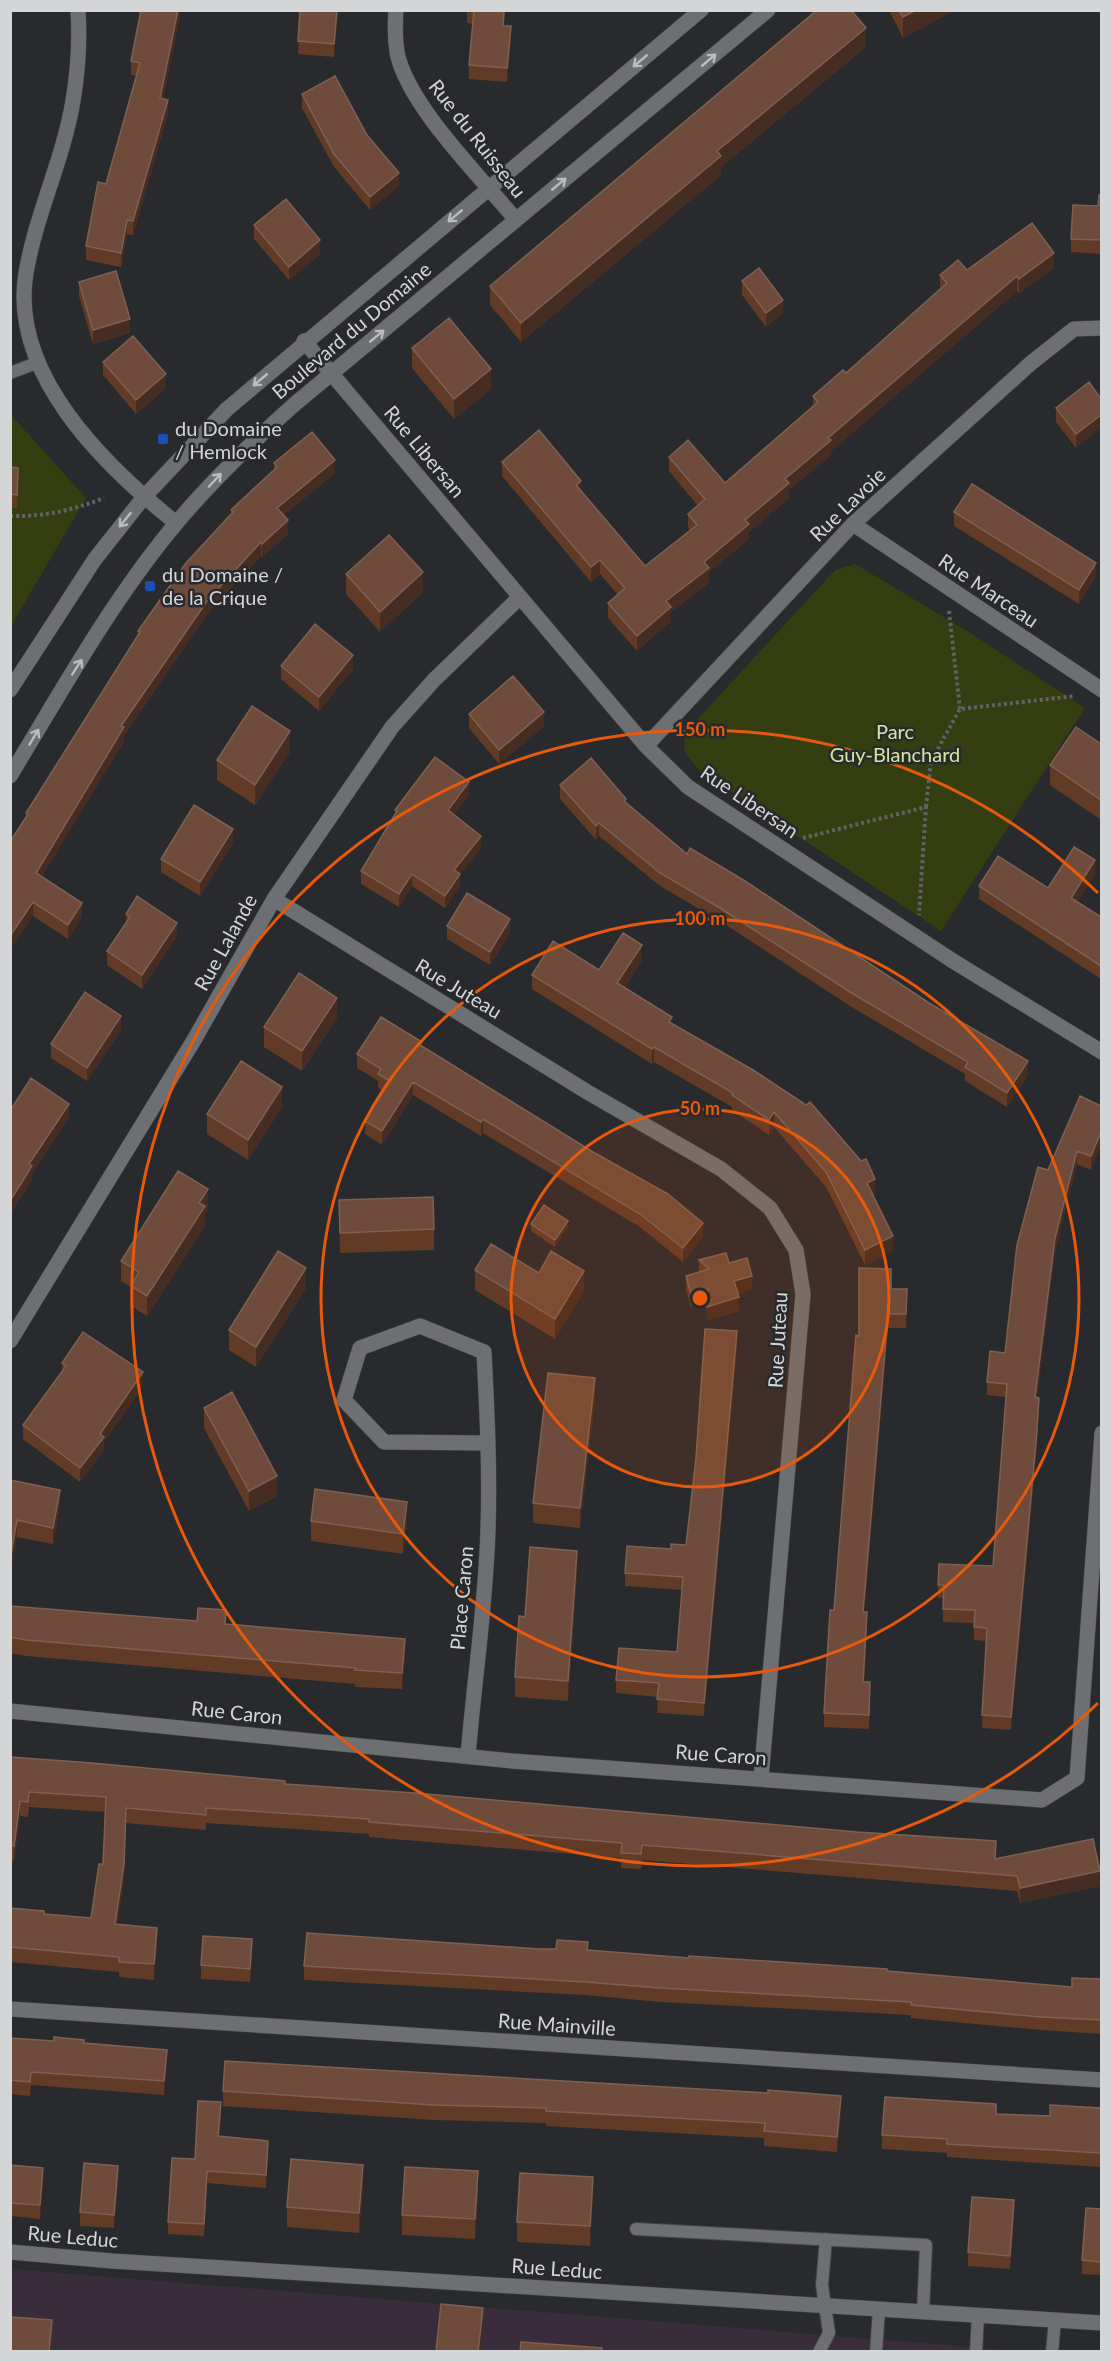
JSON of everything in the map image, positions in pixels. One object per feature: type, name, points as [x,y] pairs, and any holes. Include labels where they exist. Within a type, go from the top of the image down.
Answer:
[{"type":"street","points":[[78,10],[79,57],[73,101],[26,273],[27,318],[39,363],[54,393],[81,431],[114,470],[176,524]]},
{"type":"street","name":"Rue du Ruisseau","points":[[396,10],[397,53],[411,87],[428,113],[516,220]]},
{"type":"street","name":"Boulevard du Domaine","points":[[10,690],[81,578],[144,497],[226,409],[304,341],[701,10]]},
{"type":"street","name":"Boulevard du Domaine","points":[[11,773],[123,596],[176,524],[248,447],[332,373],[768,10]]},
{"type":"street","name":"Rue Lavoie","points":[[646,746],[853,524],[1031,363],[1074,329],[1101,328]]},
{"type":"street","name":"Rue Libersan","points":[[304,341],[646,746],[688,787],[918,937],[1101,1052]]},
{"type":"street","name":"Rue Marceau","points":[[853,524],[1101,690]]},
{"type":"street","name":"Rue Lalande","points":[[10,1341],[194,1040],[274,899],[392,727],[434,680],[520,597]]},
{"type":"street","name":"Rue Juteau","points":[[274,899],[589,1093],[721,1169],[770,1208],[796,1250],[803,1294],[760,1778]]},
{"type":"street","name":"Place Caron","points":[[468,1756],[488,1530],[487,1443],[484,1352],[420,1326],[360,1348],[344,1400],[384,1442],[487,1443]]},
{"type":"street","name":"Rue Caron","points":[[10,1711],[468,1756],[1042,1800],[1077,1778],[1101,1432]]},
{"type":"street","name":"Rue Mainville","points":[[10,2009],[1101,2080]]},
{"type":"street","name":"Rue Leduc","points":[[10,2252],[112,2262],[1101,2324]]},
{"type":"lane","points":[[10,373],[39,363]]},
{"type":"lane","points":[[636,2229],[926,2245],[923,2312]]},
{"type":"lane","points":[[819,2352],[829,2333],[822,2285],[826,2239]]},
{"type":"lane","points":[[876,2352],[879,2309]]},
{"type":"lane","points":[[976,2352],[978,2316]]},
{"type":"lane","points":[[1052,2352],[1055,2320]]},
{"type":"path","points":[[10,516],[37,516],[64,512],[104,498]]},
{"type":"path","points":[[918,937],[931,761],[960,708],[946,586]]},
{"type":"path","points":[[960,708],[1078,696]]},
{"type":"path","points":[[776,845],[926,807]]},
{"type":"shaded area","points":[[11,2269],[1022,2351],[11,2351]]},
{"type":"green space","points":[[11,415],[86,498],[11,626]]},
{"type":"green space","name":"Parc Guy-Blanchard","points":[[855,564],[967,631],[1085,708],[941,931],[701,772],[685,753],[684,734],[835,570]]},
{"type":"building","points":[[141,10],[178,10],[160,98],[168,100],[133,221],[127,220],[121,253],[86,246],[98,182],[106,184],[140,63],[131,61]]},
{"type":"building","points":[[300,10],[337,10],[334,44],[298,41]]},
{"type":"building","points":[[474,10],[504,10],[503,26],[511,26],[507,68],[469,65]]},
{"type":"building","points":[[817,10],[851,10],[866,28],[717,151],[721,156],[521,323],[490,286]]},
{"type":"building","points":[[899,10],[916,10],[903,17]]},
{"type":"building","points":[[335,76],[367,135],[399,173],[370,197],[334,154],[302,94]]},
{"type":"building","points":[[1099,195],[1101,195],[1101,240],[1071,239],[1073,205],[1098,206]]},
{"type":"building","points":[[286,199],[320,240],[289,267],[254,225]]},
{"type":"building","points":[[1032,223],[1054,253],[1019,279],[1017,276],[828,438],[831,440],[785,479],[789,483],[745,520],[749,524],[704,562],[709,568],[666,601],[671,607],[637,636],[608,603],[625,588],[600,560],[591,567],[502,462],[539,430],[581,481],[576,485],[645,566],[697,525],[688,514],[705,499],[669,457],[688,440],[725,483],[818,402],[813,396],[843,370],[846,373],[947,283],[940,275],[958,260],[967,270]]},
{"type":"building","points":[[759,268],[783,300],[766,313],[742,281]]},
{"type":"building","points":[[116,271],[130,319],[93,330],[79,282]]},
{"type":"building","points":[[449,318],[491,369],[454,399],[412,348]]},
{"type":"building","points":[[133,336],[166,374],[136,400],[103,362]]},
{"type":"building","points":[[1089,382],[1101,399],[1101,415],[1076,434],[1056,408]]},
{"type":"building","points":[[312,432],[335,460],[277,508],[288,520],[262,544],[261,542],[207,601],[121,726],[124,727],[36,873],[82,903],[68,925],[33,902],[10,936],[10,842],[28,814],[26,813],[140,632],[138,631],[186,563],[233,512],[231,510],[277,467],[274,463]]},
{"type":"building","points":[[10,467],[18,468],[17,495],[10,494]]},
{"type":"building","points":[[972,484],[1096,563],[1079,590],[954,512]]},
{"type":"building","points":[[389,535],[423,572],[380,612],[346,574]]},
{"type":"building","points":[[315,624],[353,655],[319,697],[281,666]]},
{"type":"building","points":[[513,676],[544,712],[499,750],[469,714]]},
{"type":"building","points":[[252,706],[290,731],[255,785],[217,760]]},
{"type":"building","points":[[1076,727],[1101,744],[1101,800],[1050,765]]},
{"type":"building","points":[[435,757],[469,782],[448,810],[481,836],[454,870],[460,874],[445,896],[412,874],[399,894],[361,871],[397,811],[395,810]]},
{"type":"building","points":[[591,758],[626,799],[624,801],[687,854],[690,848],[745,881],[929,1003],[1028,1061],[1007,1093],[965,1067],[968,1062],[850,992],[720,908],[660,873],[599,823],[596,826],[560,785]]},
{"type":"building","points":[[194,805],[233,829],[200,882],[161,859]]},
{"type":"building","points":[[1074,847],[1095,860],[1071,898],[1101,917],[1101,966],[979,886],[998,856],[1048,888]]},
{"type":"building","points":[[467,893],[510,919],[490,952],[447,926]]},
{"type":"building","points":[[137,896],[177,923],[142,975],[107,951],[130,917],[126,914]]},
{"type":"building","points":[[623,933],[642,945],[617,983],[672,1017],[669,1022],[753,1070],[806,1105],[810,1102],[861,1161],[866,1159],[875,1179],[867,1183],[893,1236],[865,1250],[826,1172],[774,1112],[769,1120],[732,1095],[733,1093],[654,1047],[652,1049],[532,975],[553,941],[599,970]]},
{"type":"building","points":[[299,973],[337,998],[302,1051],[264,1027]]},
{"type":"building","points":[[85,992],[121,1016],[87,1068],[51,1044]]},
{"type":"building","points":[[381,1017],[422,1042],[420,1045],[593,1152],[668,1194],[703,1223],[683,1248],[640,1214],[483,1119],[481,1122],[413,1082],[382,1131],[365,1121],[390,1081],[378,1074],[381,1069],[357,1054]]},
{"type":"building","points":[[241,1061],[282,1087],[248,1140],[207,1114]]},
{"type":"building","points":[[31,1078],[69,1104],[29,1164],[32,1166],[12,1198],[10,1197],[10,1111]]},
{"type":"building","points":[[1080,1096],[1101,1106],[1101,1132],[1091,1156],[1077,1151],[1055,1238],[1035,1397],[1039,1398],[1036,1442],[1011,1717],[982,1715],[987,1628],[974,1627],[975,1610],[943,1609],[944,1585],[938,1585],[939,1564],[993,1566],[1007,1384],[987,1382],[990,1351],[1005,1353],[1017,1245],[1038,1167],[1048,1170]]},
{"type":"building","points":[[178,1171],[208,1189],[199,1203],[205,1206],[147,1296],[131,1286],[139,1272],[121,1261]]},
{"type":"building","points":[[433,1197],[434,1229],[340,1233],[339,1200]]},
{"type":"building","points":[[544,1205],[568,1221],[555,1240],[531,1224]]},
{"type":"building","points":[[491,1244],[539,1273],[551,1251],[584,1271],[555,1319],[475,1270]]},
{"type":"building","points":[[278,1251],[306,1268],[256,1347],[229,1330]]},
{"type":"building","points":[[726,1253],[729,1263],[747,1258],[752,1276],[734,1281],[739,1297],[707,1307],[708,1289],[691,1294],[686,1276],[709,1269],[699,1260]]},
{"type":"building","points":[[859,1268],[891,1269],[891,1289],[907,1289],[906,1314],[888,1314],[863,1612],[867,1612],[863,1682],[870,1682],[869,1715],[824,1713],[830,1610],[834,1610],[856,1335],[859,1336]]},
{"type":"building","points":[[705,1329],[737,1331],[704,1703],[657,1699],[659,1683],[616,1680],[619,1648],[677,1652],[683,1577],[625,1573],[627,1546],[671,1549],[671,1544],[686,1545],[696,1458]]},
{"type":"building","points":[[83,1332],[143,1372],[100,1434],[104,1437],[80,1468],[23,1425],[66,1366],[62,1363]]},
{"type":"building","points":[[548,1373],[595,1378],[580,1508],[533,1503]]},
{"type":"building","points":[[232,1392],[277,1476],[249,1491],[204,1408]]},
{"type":"building","points":[[10,1480],[60,1490],[53,1528],[17,1520],[10,1560]]},
{"type":"building","points":[[315,1489],[407,1502],[403,1534],[311,1521]]},
{"type":"building","points":[[530,1547],[577,1551],[568,1681],[515,1677],[519,1616],[525,1617]]},
{"type":"building","points":[[10,1606],[197,1621],[198,1608],[226,1610],[225,1624],[405,1639],[402,1673],[26,1640],[10,1637]]},
{"type":"building","points":[[10,1757],[285,1781],[285,1784],[415,1793],[857,1832],[996,1841],[995,1859],[1093,1839],[1100,1871],[1020,1888],[1017,1876],[642,1845],[641,1854],[621,1853],[622,1843],[369,1822],[369,1819],[206,1808],[206,1815],[126,1808],[124,1864],[115,1924],[157,1928],[154,1964],[119,1962],[119,1957],[10,1947],[10,1908],[91,1918],[99,1864],[103,1864],[106,1797],[29,1792],[28,1802],[20,1801],[14,1846],[10,1845]]},
{"type":"building","points":[[307,1933],[539,1949],[556,1949],[557,1940],[588,1942],[587,1950],[887,1969],[887,1971],[1072,1987],[1072,1978],[1101,1979],[1101,2020],[911,2005],[911,2002],[304,1966]]},
{"type":"building","points":[[203,1936],[252,1939],[250,1969],[201,1965]]},
{"type":"building","points":[[54,2037],[84,2040],[84,2043],[167,2050],[164,2081],[31,2072],[30,2082],[10,2080],[10,2038],[54,2041]]},
{"type":"building","points":[[225,2061],[768,2093],[768,2090],[841,2096],[837,2137],[764,2131],[765,2123],[546,2111],[546,2108],[434,2105],[223,2091]]},
{"type":"building","points":[[885,2097],[996,2104],[996,2114],[1050,2116],[1050,2105],[1101,2108],[1101,2153],[947,2144],[947,2139],[882,2135]]},
{"type":"building","points":[[198,2101],[221,2102],[218,2136],[268,2141],[266,2175],[207,2171],[204,2224],[168,2222],[172,2158],[195,2159]]},
{"type":"building","points":[[291,2159],[363,2165],[359,2213],[287,2207]]},
{"type":"building","points":[[84,2163],[118,2166],[114,2215],[80,2212]]},
{"type":"building","points":[[10,2165],[43,2168],[40,2205],[10,2203]]},
{"type":"building","points":[[405,2167],[478,2171],[475,2219],[402,2215]]},
{"type":"building","points":[[520,2173],[593,2177],[590,2226],[517,2222]]},
{"type":"building","points":[[972,2197],[1014,2200],[1010,2256],[968,2252]]},
{"type":"building","points":[[1086,2208],[1101,2209],[1101,2262],[1082,2260]]},
{"type":"building","points":[[441,2304],[483,2308],[478,2352],[436,2352]]},
{"type":"building","points":[[10,2317],[52,2320],[49,2352],[10,2352]]},
{"type":"building","points":[[521,2342],[602,2348],[602,2352],[520,2352]]},
{"type":"place","name":"du Domaine / Hemlock","points":[[163,439]]},
{"type":"place","name":"du Domaine / de la Crique","points":[[150,586]]}]
